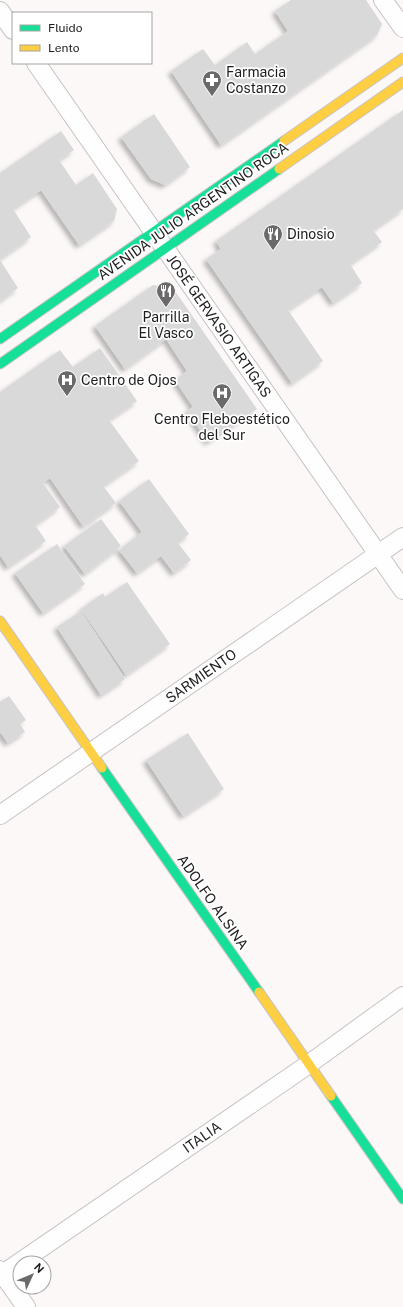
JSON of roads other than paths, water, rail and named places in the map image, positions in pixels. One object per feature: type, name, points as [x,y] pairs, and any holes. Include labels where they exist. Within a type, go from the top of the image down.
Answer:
[{"type":"main road","name":"AVENIDA JULIO ARGENTINO ROCA","points":[[0,339],[403,58]]},
{"type":"main road","name":"AVENIDA JULIO ARGENTINO ROCA","points":[[0,364],[403,82]]},
{"type":"main road","name":"ADOLFO ALSINA","points":[[0,621],[403,1199]]},
{"type":"street","points":[[383,0],[403,28]]},
{"type":"street","points":[[0,11],[12,29]]},
{"type":"street","name":"JOSÉ GERVASIO ARTIGAS","points":[[37,64],[403,590]]},
{"type":"street","name":"SARMIENTO","points":[[0,816],[403,537]]},
{"type":"street","name":"ITALIA","points":[[1,1273],[309,1064],[403,996]]},
{"type":"street","points":[[1,1273],[26,1307]]},
{"type":"place","name":"Farmacia Costanzo","points":[[212,97]]},
{"type":"place","name":"Dinosio","points":[[273,251]]},
{"type":"place","name":"Parrilla El Vasco","points":[[166,308]]},
{"type":"place","name":"Centro de Ojos","points":[[67,397]]},
{"type":"place","name":"Centro Fleboestético del Sur","points":[[222,410]]}]
